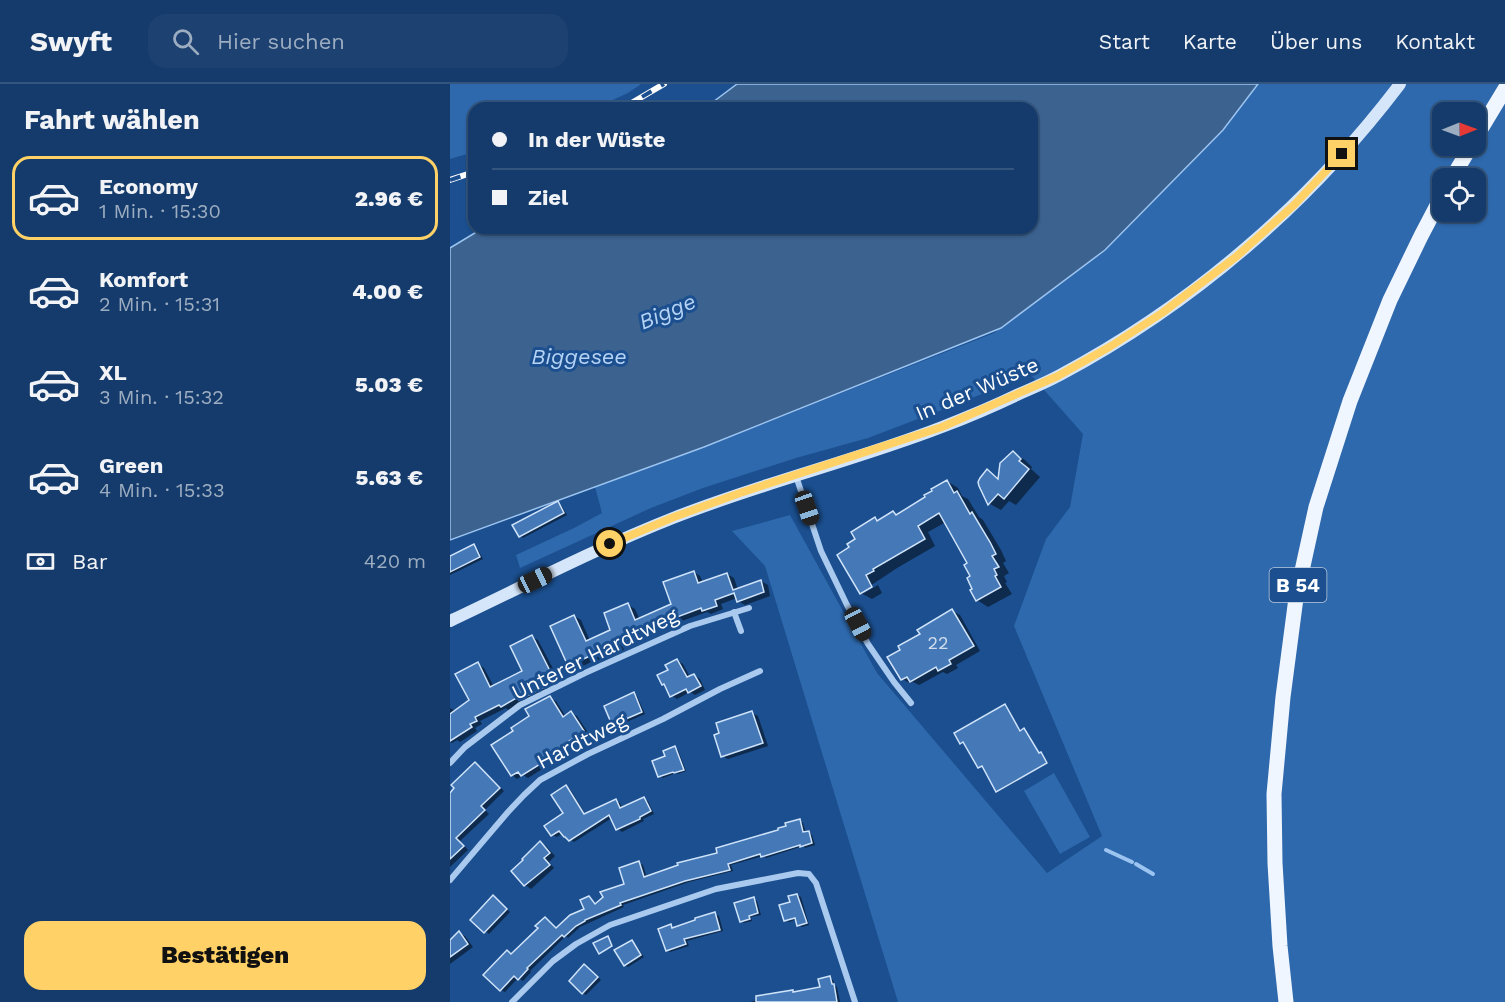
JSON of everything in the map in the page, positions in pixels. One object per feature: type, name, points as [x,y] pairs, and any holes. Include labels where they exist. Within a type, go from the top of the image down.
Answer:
[{"type":"main road","name":"In der Wüste","points":[[450,621],[610,544],[674,517],[942,427],[1058,376],[1111,346],[1162,313],[1237,256],[1294,205],[1342,154],[1401,84]]},
{"type":"main road","points":[[1486,121],[1505,90]]},
{"type":"main road","name":"B 54","points":[[1286,1002],[1275,863],[1274,794],[1283,697],[1296,598],[1316,507],[1350,401],[1390,300],[1432,215]]},
{"type":"street","points":[[795,476],[822,551],[847,604],[868,644],[911,704]]},
{"type":"street","name":"Unterer Hardtweg","points":[[450,763],[465,747],[520,705],[690,626],[749,608]]},
{"type":"street","points":[[735,612],[741,631]]},
{"type":"street","name":"Hardtweg","points":[[450,880],[508,812],[540,780],[588,754],[760,671]]},
{"type":"street","points":[[512,1002],[553,961],[576,944],[610,925],[716,889],[798,873],[809,874],[816,883],[855,1002]]},
{"type":"shaded area","points":[[450,84],[641,84],[608,102],[468,102],[468,154],[450,159]]},
{"type":"shaded area","points":[[1258,84],[1505,84],[1505,1002],[898,1002],[765,566],[732,531],[790,515],[877,673],[1047,873],[1102,836],[1014,626],[1046,539],[1070,507],[1083,434],[1030,374],[868,438],[703,488],[651,508],[520,568],[516,555],[602,513],[595,487],[704,447],[994,333],[1105,250],[1223,130]]},
{"type":"shaded area","points":[[1054,773],[1090,837],[1060,854],[1024,791]]},
{"type":"water","name":"Biggesee","points":[[737,84],[1258,84],[1223,130],[1105,250],[1001,328],[704,447],[450,540],[450,248],[473,234],[1038,234],[1038,102],[713,102]]},
{"type":"building","points":[[1013,451],[1021,459],[1019,461],[1029,469],[1004,499],[998,494],[988,505],[978,482],[987,469],[998,479],[1000,463]]},
{"type":"building","points":[[947,480],[954,493],[957,491],[970,514],[972,512],[990,542],[996,554],[992,556],[999,567],[994,569],[997,575],[995,576],[1001,587],[976,601],[967,578],[970,576],[964,565],[967,563],[939,513],[918,526],[925,539],[866,575],[872,587],[860,594],[837,555],[849,547],[847,544],[855,539],[851,532],[875,517],[877,521],[893,511],[896,515]]},
{"type":"building","points":[[558,501],[564,513],[519,537],[512,525]]},
{"type":"building","points":[[474,544],[480,557],[450,572],[450,556]]},
{"type":"building","points":[[694,571],[698,583],[727,573],[733,590],[761,580],[764,592],[737,602],[734,593],[715,600],[717,606],[702,611],[701,608],[671,618],[633,634],[634,636],[617,644],[618,647],[568,666],[550,626],[574,615],[586,641],[610,630],[604,613],[628,603],[635,620],[671,604],[663,582]]},
{"type":"building","points":[[952,609],[974,646],[949,660],[951,664],[938,671],[936,667],[910,682],[907,677],[901,680],[887,657],[900,650],[898,646],[920,634],[917,630]]},
{"type":"building","points":[[532,635],[552,675],[541,680],[545,687],[475,717],[477,721],[470,724],[472,727],[450,741],[450,714],[469,700],[455,674],[478,662],[490,687],[522,671],[510,646]]},
{"type":"building","points":[[677,659],[687,677],[694,674],[701,686],[688,693],[686,689],[670,697],[657,675],[668,670],[665,665]]},
{"type":"building","points":[[634,692],[642,712],[612,725],[604,706]]},
{"type":"building","points":[[550,696],[563,717],[571,711],[584,731],[521,776],[518,772],[511,776],[491,745],[513,731],[511,728],[529,716],[525,709]]},
{"type":"building","points":[[1005,704],[1020,731],[1024,728],[1047,763],[996,792],[982,766],[978,768],[963,742],[960,744],[954,733]]},
{"type":"building","points":[[752,711],[763,743],[721,757],[714,735],[719,733],[716,723]]},
{"type":"building","points":[[675,746],[684,770],[658,777],[652,761],[665,756],[663,751]]},
{"type":"building","points":[[475,762],[500,788],[481,806],[485,810],[456,838],[464,846],[450,859],[450,793],[454,788],[451,785]]},
{"type":"building","points":[[566,785],[584,814],[616,799],[620,808],[644,797],[651,811],[616,830],[609,815],[569,841],[559,831],[551,836],[544,826],[563,813],[551,795]]},
{"type":"building","points":[[800,819],[803,832],[809,831],[812,843],[761,857],[760,854],[728,864],[730,870],[685,881],[620,903],[621,905],[585,920],[564,937],[562,935],[527,968],[518,980],[514,976],[500,991],[483,975],[507,950],[511,954],[538,928],[535,926],[545,917],[556,928],[570,915],[584,909],[580,900],[589,896],[595,904],[603,897],[600,892],[624,884],[619,868],[639,861],[644,877],[678,865],[677,863],[717,853],[716,848],[778,830],[786,826],[785,823]]},
{"type":"building","points":[[540,841],[550,853],[544,858],[550,865],[524,886],[511,871]]},
{"type":"building","points":[[797,894],[807,923],[797,926],[795,918],[784,921],[779,905],[790,902],[788,896]]},
{"type":"building","points":[[493,895],[507,909],[484,933],[470,920]]},
{"type":"building","points":[[754,897],[758,913],[740,922],[734,903]]},
{"type":"building","points":[[715,912],[720,930],[684,939],[686,944],[666,951],[658,929],[671,924],[672,928]]},
{"type":"building","points":[[459,931],[468,944],[450,957],[450,940]]},
{"type":"building","points":[[608,936],[612,946],[599,954],[593,943]]},
{"type":"building","points":[[632,940],[641,955],[624,966],[614,950]]},
{"type":"building","points":[[584,964],[598,977],[582,994],[569,981]]},
{"type":"building","points":[[830,976],[837,1002],[756,1002],[756,996],[820,987],[818,979]]},
{"type":"waterway","points":[[1106,850],[1132,862]]},
{"type":"waterway","points":[[1136,864],[1153,874]]},
{"type":"railway","points":[[633,102],[664,84]]},
{"type":"railway","points":[[450,180],[468,174]]},
{"type":"route","points":[[610,544],[740,493],[942,427],[1058,376],[1111,346],[1162,313],[1237,256],[1294,205],[1342,154]]},
{"type":"water label","name":"Bigge","points":[[667,311]]}]
